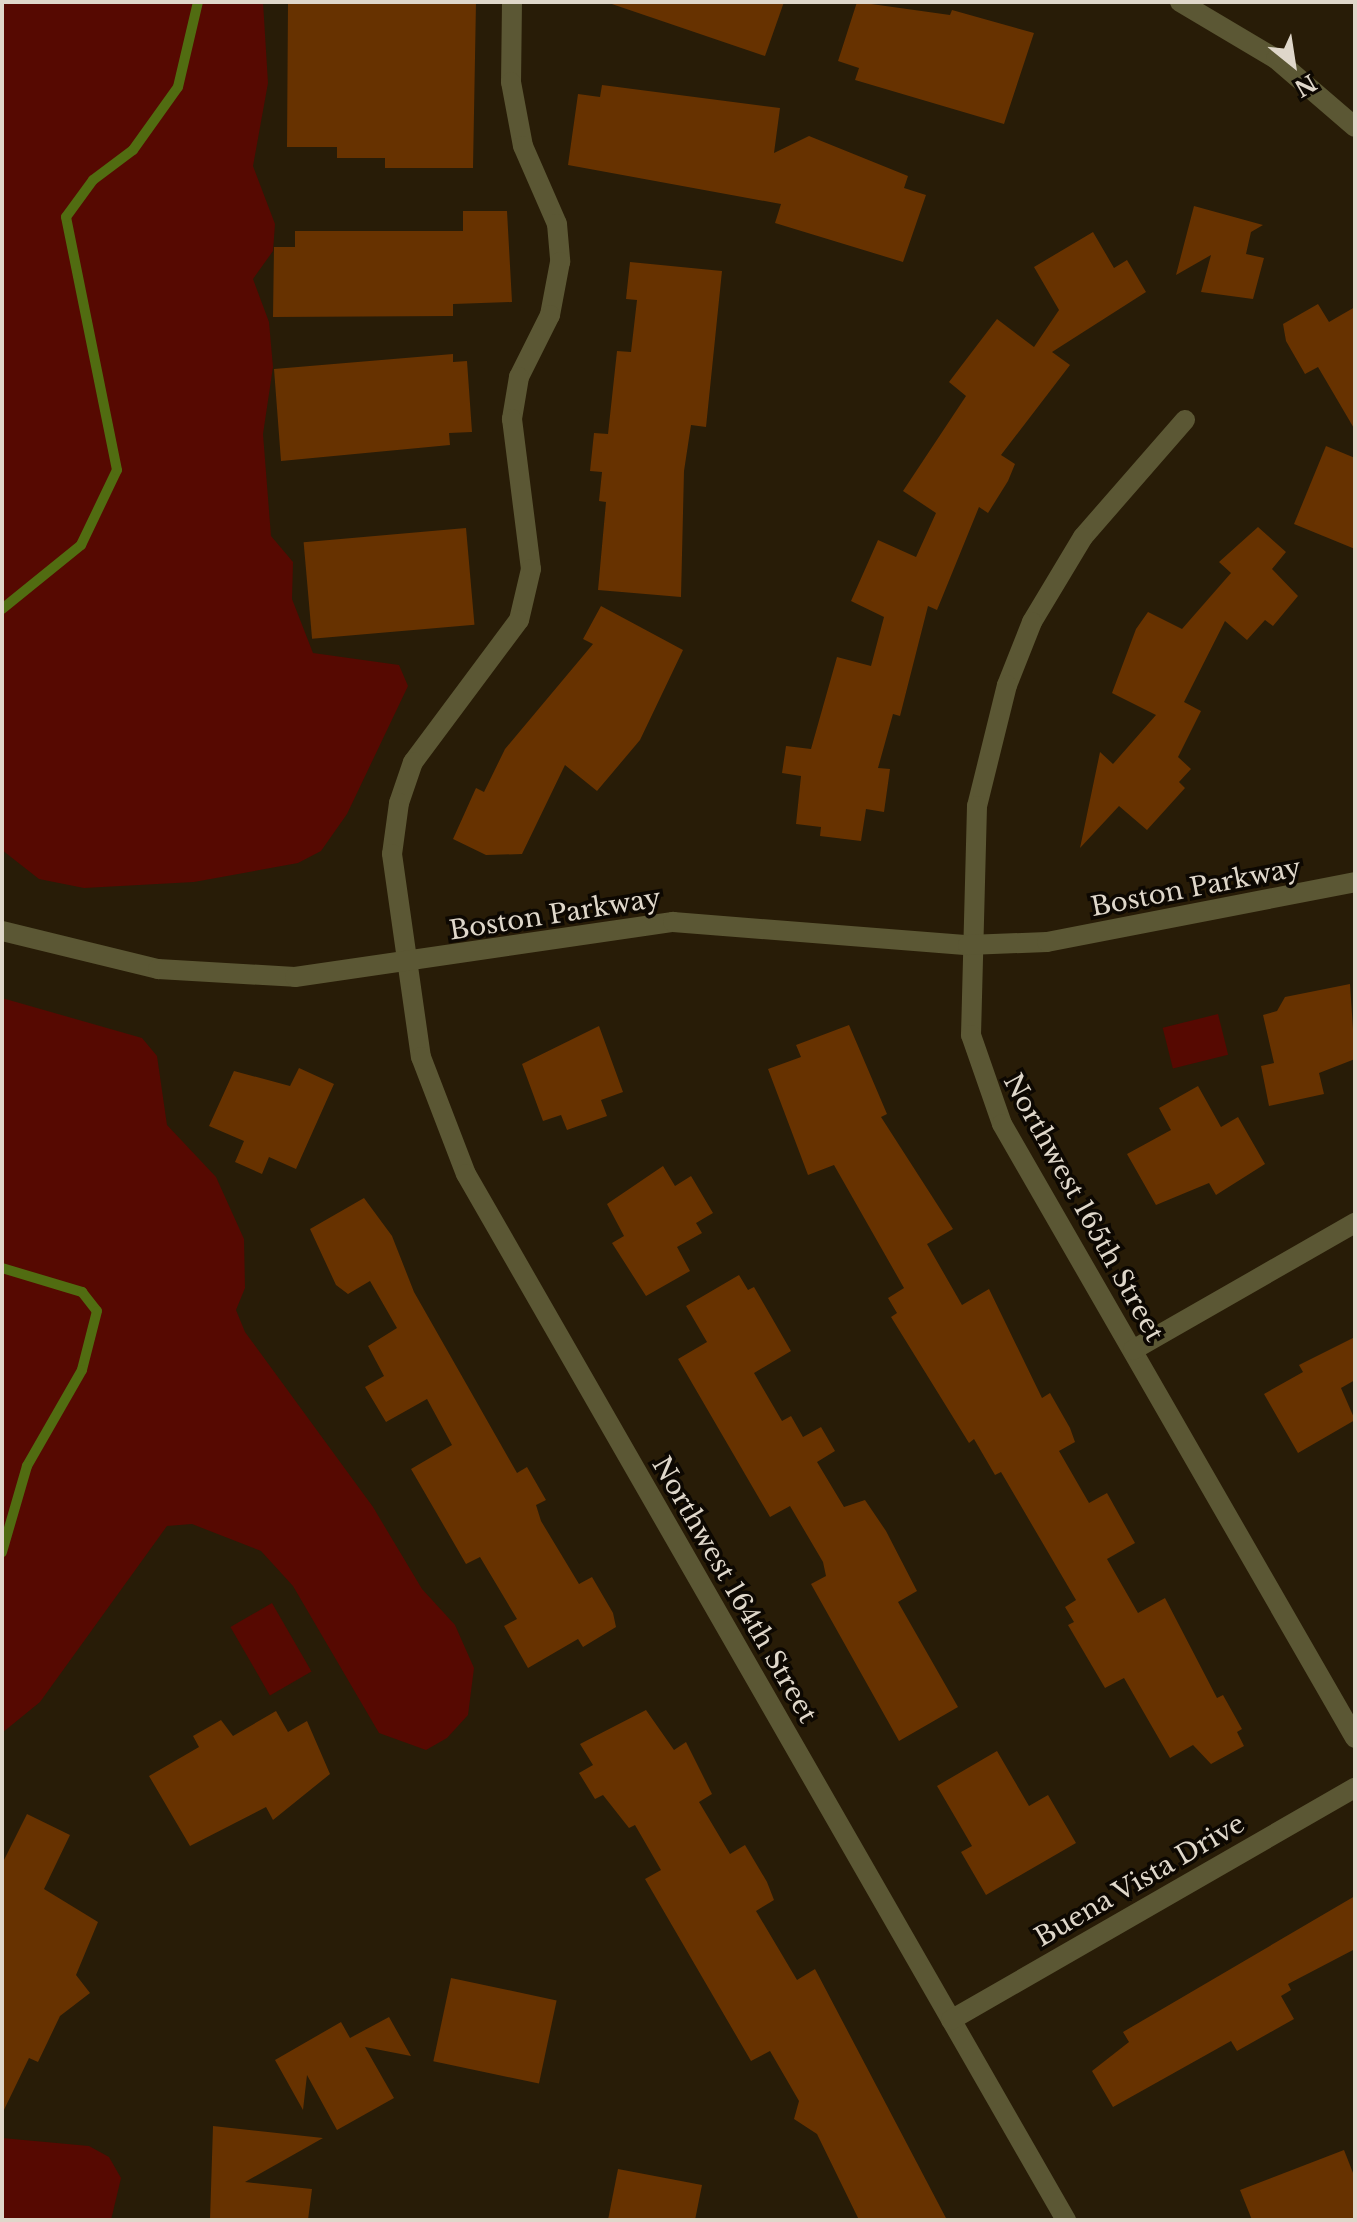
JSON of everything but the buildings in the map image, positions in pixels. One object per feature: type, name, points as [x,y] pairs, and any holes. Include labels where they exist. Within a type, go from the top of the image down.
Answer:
[{"type":"street","name":"Northwest 164th Street","points":[[512,2],[511,82],[523,146],[557,224],[560,262],[550,315],[519,377],[512,419],[531,569],[519,620],[413,762],[399,803],[392,854],[404,966],[432,1100],[466,1174],[1066,2220]]},
{"type":"street","points":[[1180,2],[1276,59],[1355,127]]},
{"type":"street","name":"Northwest 165th Street","points":[[1185,420],[1105,506],[1032,622],[987,751],[968,945],[980,1076],[1355,1738]]},
{"type":"street","name":"Boston Parkway","points":[[2,931],[113,961],[227,976],[404,966],[673,922],[968,945],[1115,932],[1355,882]]},
{"type":"street","points":[[1133,1350],[1355,1223]]},
{"type":"street","name":"Buena Vista Drive","points":[[951,2020],[1355,1788]]},
{"type":"shaded area","points":[[2,2],[263,2],[268,83],[253,166],[275,224],[273,251],[253,279],[269,322],[273,367],[263,434],[271,536],[293,562],[292,599],[313,653],[399,665],[408,686],[347,814],[321,851],[298,863],[194,882],[84,888],[39,879],[2,850]]},
{"type":"shaded area","points":[[2,998],[142,1038],[157,1056],[167,1125],[216,1177],[244,1239],[245,1288],[236,1310],[245,1332],[373,1507],[422,1589],[455,1625],[474,1668],[468,1715],[447,1738],[426,1750],[379,1733],[293,1586],[261,1551],[192,1524],[167,1526],[40,1702],[2,1733]]},
{"type":"shaded area","points":[[1218,1014],[1228,1055],[1173,1069],[1163,1028]]},
{"type":"shaded area","points":[[272,1603],[312,1671],[270,1695],[230,1627]]},
{"type":"shaded area","points":[[2,2138],[89,2146],[109,2157],[121,2178],[111,2220],[2,2220]]},
{"type":"waterway","points":[[2,609],[81,545],[117,470],[66,217],[93,180],[133,150],[178,87],[198,2]]},
{"type":"waterway","points":[[2,1268],[82,1292],[97,1311],[82,1370],[27,1466],[2,1552]]}]
